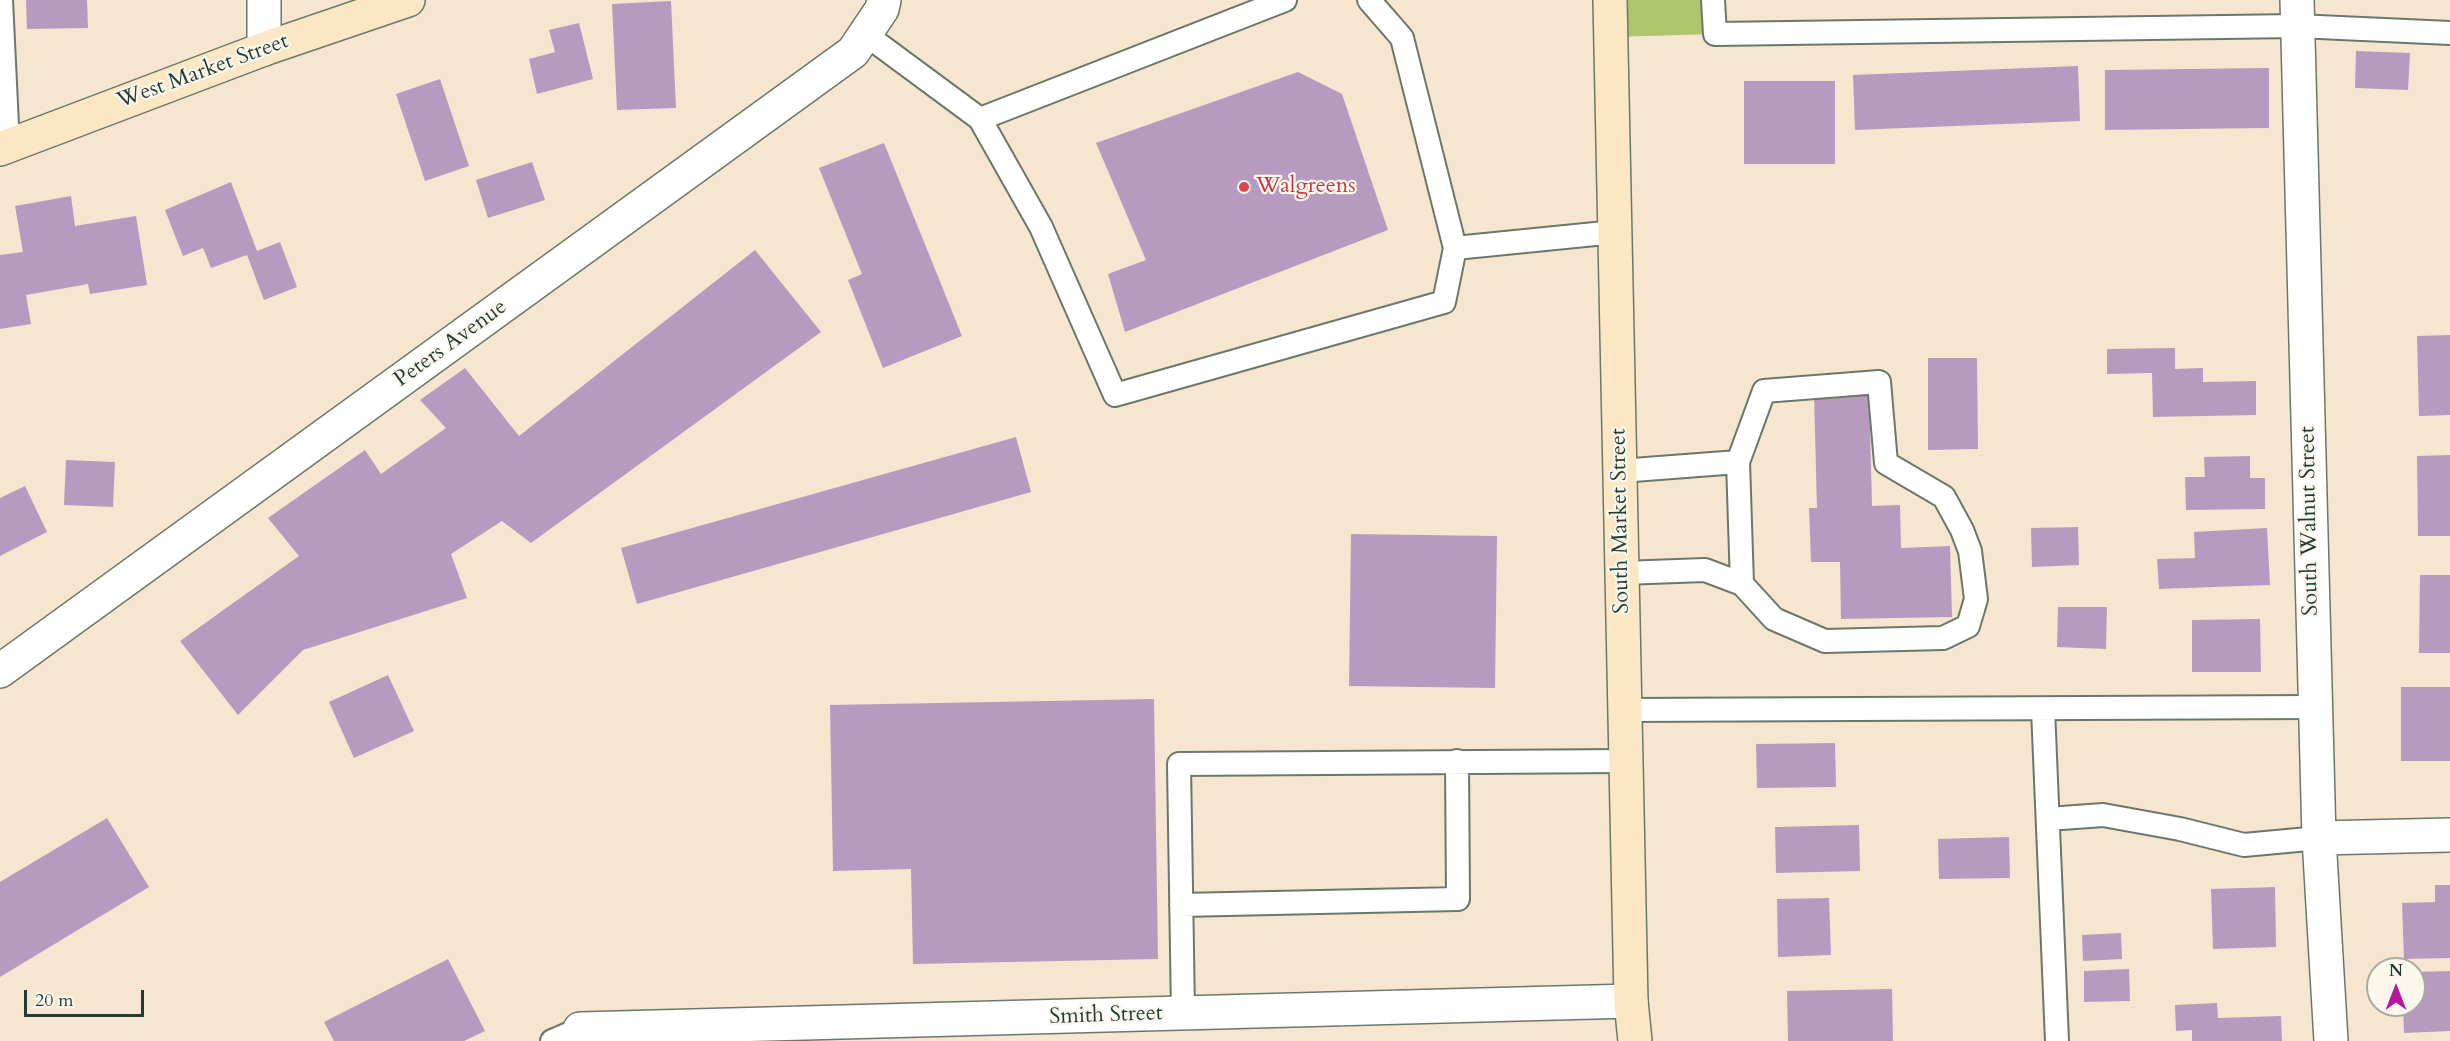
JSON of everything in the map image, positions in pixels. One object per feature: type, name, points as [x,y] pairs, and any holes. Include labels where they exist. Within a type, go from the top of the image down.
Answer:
[{"type":"main road","name":"West Market Street","points":[[4,147],[264,49],[408,0]]},
{"type":"main road","name":"South Market Street","points":[[1610,0],[1631,1001],[1635,1041]]},
{"type":"street","points":[[264,0],[264,49]]},
{"type":"street","name":"Peters Avenue","points":[[0,671],[853,52],[882,9],[884,0]]},
{"type":"street","name":"South Walnut Street","points":[[2297,13],[2319,838],[2331,1041]]},
{"type":"street","points":[[2319,838],[2450,835]]},
{"type":"street","name":"Smith Street","points":[[570,1037],[1183,1013],[1631,1001]]},
{"type":"lane","points":[[1,0],[4,147]]},
{"type":"lane","points":[[980,119],[1285,0]]},
{"type":"lane","points":[[865,34],[980,119],[1041,227],[1115,395],[1444,302],[1455,248],[1402,38],[1369,0]]},
{"type":"lane","points":[[1713,0],[1715,34],[2297,13],[2450,33]]},
{"type":"lane","points":[[1455,248],[1615,232]]},
{"type":"lane","points":[[1622,573],[1705,570],[1742,584],[1774,619],[1826,641],[1943,638],[1968,626],[1976,599],[1970,551],[1962,530],[1944,497],[1886,463],[1879,382],[1764,391],[1738,462],[1742,584]]},
{"type":"lane","points":[[1620,471],[1738,462]]},
{"type":"lane","points":[[1625,710],[2315,707]]},
{"type":"lane","points":[[2043,709],[2057,1041]]},
{"type":"lane","points":[[1181,905],[1458,899],[1457,761]]},
{"type":"lane","points":[[1183,1013],[1179,764],[1626,761]]},
{"type":"lane","points":[[2048,819],[2103,815],[2180,829],[2244,845],[2319,838]]},
{"type":"green space","points":[[1610,0],[1713,0],[1715,34],[1611,37]]},
{"type":"building","points":[[26,0],[87,0],[88,28],[27,29]]},
{"type":"building","points":[[671,1],[676,108],[617,110],[612,4]]},
{"type":"building","points":[[579,23],[593,79],[537,94],[529,59],[555,52],[549,30]]},
{"type":"building","points":[[2356,51],[2410,53],[2408,90],[2355,88]]},
{"type":"building","points":[[2078,66],[2080,121],[1855,130],[1853,75]]},
{"type":"building","points":[[2269,68],[2269,128],[2105,130],[2105,70]]},
{"type":"building","name":"Walgreens","points":[[1298,72],[1342,94],[1388,230],[1125,332],[1108,274],[1146,260],[1096,143]]},
{"type":"building","points":[[440,79],[469,166],[425,181],[396,94]]},
{"type":"building","points":[[1744,81],[1835,81],[1835,164],[1744,164]]},
{"type":"building","points":[[884,143],[962,336],[883,368],[848,280],[862,274],[819,168]]},
{"type":"building","points":[[532,162],[545,200],[488,218],[476,180]]},
{"type":"building","points":[[231,182],[257,251],[280,242],[297,287],[264,300],[247,255],[211,268],[203,248],[183,256],[165,210]]},
{"type":"building","points":[[71,196],[75,226],[136,216],[147,285],[90,294],[88,284],[26,295],[31,324],[0,329],[0,255],[23,252],[15,206]]},
{"type":"building","points":[[755,250],[821,332],[531,543],[502,521],[451,554],[467,598],[303,650],[238,715],[180,641],[299,556],[268,518],[365,450],[381,474],[446,428],[420,400],[465,368],[519,436]]},
{"type":"building","points":[[2450,335],[2450,415],[2419,416],[2417,336]]},
{"type":"building","points":[[2175,348],[2175,369],[2203,368],[2203,382],[2256,381],[2256,415],[2153,417],[2152,373],[2107,374],[2107,349]]},
{"type":"building","points":[[1928,358],[1977,358],[1978,449],[1928,450]]},
{"type":"building","points":[[1869,392],[1872,506],[1900,505],[1901,548],[1950,546],[1952,617],[1841,619],[1840,562],[1811,562],[1809,508],[1817,508],[1814,394]]},
{"type":"building","points":[[1016,437],[1031,492],[637,604],[621,548]]},
{"type":"building","points":[[2450,455],[2450,536],[2418,536],[2417,456]]},
{"type":"building","points":[[2250,456],[2250,478],[2265,478],[2265,509],[2186,510],[2185,477],[2205,477],[2204,457]]},
{"type":"building","points":[[66,460],[115,462],[113,507],[64,505]]},
{"type":"building","points":[[25,486],[47,532],[0,556],[0,498]]},
{"type":"building","points":[[2078,527],[2079,565],[2032,567],[2031,528]]},
{"type":"building","points":[[2267,528],[2270,585],[2159,589],[2157,559],[2195,558],[2194,532]]},
{"type":"building","points":[[1351,534],[1497,536],[1495,688],[1349,686]]},
{"type":"building","points":[[2420,575],[2450,575],[2450,653],[2419,653]]},
{"type":"building","points":[[2058,607],[2107,607],[2106,649],[2057,647]]},
{"type":"building","points":[[2260,619],[2261,672],[2192,672],[2192,620]]},
{"type":"building","points":[[388,675],[414,731],[354,758],[329,702]]},
{"type":"building","points":[[2401,687],[2450,687],[2450,761],[2401,761]]},
{"type":"building","points":[[1154,699],[1158,959],[913,964],[911,869],[833,871],[830,705]]},
{"type":"building","points":[[1835,743],[1836,787],[1757,788],[1756,744]]},
{"type":"building","points":[[107,818],[149,887],[0,977],[0,882]]},
{"type":"building","points":[[1859,825],[1860,871],[1776,873],[1775,827]]},
{"type":"building","points":[[2009,837],[2010,878],[1939,879],[1938,839]]},
{"type":"building","points":[[2435,885],[2450,885],[2450,958],[2404,957],[2402,903],[2435,902]]},
{"type":"building","points":[[2275,887],[2276,947],[2213,949],[2211,889]]},
{"type":"building","points":[[1829,898],[1831,955],[1778,957],[1777,899]]},
{"type":"building","points":[[2121,933],[2122,959],[2083,961],[2082,935]]},
{"type":"building","points":[[448,959],[485,1031],[464,1041],[334,1041],[324,1022]]},
{"type":"building","points":[[2129,969],[2130,1001],[2084,1002],[2084,971]]},
{"type":"building","points":[[2450,971],[2450,1031],[2404,1033],[2403,1017],[2426,1017],[2426,972]]},
{"type":"building","points":[[1892,989],[1893,1041],[1788,1041],[1787,991]]},
{"type":"building","points":[[2217,1003],[2218,1018],[2281,1016],[2282,1041],[2192,1041],[2192,1030],[2176,1031],[2175,1005]]},
{"type":"place","name":"Walgreens","points":[[1244,187]]}]
